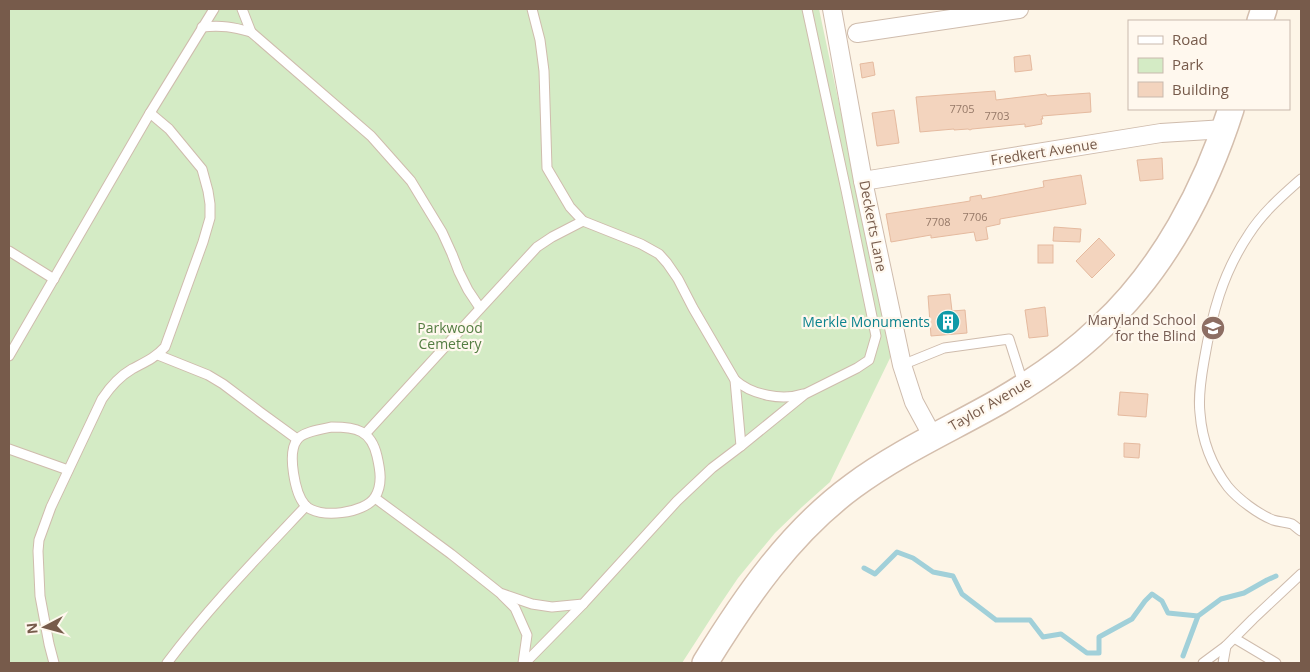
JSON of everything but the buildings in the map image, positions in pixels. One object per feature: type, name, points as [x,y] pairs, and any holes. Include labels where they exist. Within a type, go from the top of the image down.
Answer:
[{"type":"main road","name":"Taylor Avenue","points":[[705,663],[744,602],[776,560],[811,522],[852,487],[899,456],[999,401],[1054,366],[1096,332],[1125,302],[1165,250],[1195,198],[1228,119]]},
{"type":"street","name":"Deckerts Lane","points":[[832,9],[863,180],[902,365],[914,402],[933,437]]},
{"type":"street","points":[[857,33],[1019,9]]},
{"type":"street","name":"Fredkert Avenue","points":[[863,180],[1162,133],[1228,119]]},
{"type":"lane","points":[[9,356],[150,113],[214,9]]},
{"type":"lane","points":[[242,9],[251,32]]},
{"type":"lane","points":[[532,9],[540,40],[544,71],[547,168],[570,207],[583,221],[642,244],[659,254],[678,279],[693,308],[736,380],[741,385],[750,390],[778,397],[793,397],[805,394]]},
{"type":"lane","points":[[524,663],[583,604],[676,501],[712,468],[805,394],[869,360],[876,336],[807,9]]},
{"type":"lane","points":[[202,27],[218,25],[251,32],[371,136],[411,181],[442,232],[458,272],[480,308]]},
{"type":"lane","points":[[54,663],[40,596],[38,551],[43,526],[102,399],[111,386],[131,370],[158,355],[165,347],[204,242],[210,218],[208,191],[202,168],[169,129],[150,113]]},
{"type":"lane","points":[[1301,180],[1274,202],[1262,216],[1244,241],[1226,273],[1208,334],[1200,387],[1199,412],[1203,437],[1211,458],[1229,488],[1262,514],[1274,520],[1291,524],[1301,530]]},
{"type":"lane","points":[[366,434],[537,247],[583,221]]},
{"type":"lane","points":[[9,251],[54,279]]},
{"type":"lane","points":[[902,365],[944,348],[1009,339],[1024,386]]},
{"type":"lane","points":[[158,355],[208,375],[223,384],[297,439]]},
{"type":"lane","points":[[736,380],[740,446]]},
{"type":"lane","points":[[332,427],[356,429],[366,434],[375,445],[381,476],[375,498],[362,508],[338,513],[314,510],[306,506],[298,492],[294,475],[292,450],[297,439],[308,433],[332,427]]},
{"type":"lane","points":[[9,448],[68,470]]},
{"type":"lane","points":[[375,498],[451,554],[500,593],[515,608],[527,635],[524,663]]},
{"type":"lane","points":[[167,663],[219,600],[306,506]]},
{"type":"lane","points":[[1203,663],[1226,646],[1253,618],[1301,574]]},
{"type":"lane","points":[[500,593],[532,604],[552,607],[583,604]]},
{"type":"lane","points":[[1234,638],[1276,663]]},
{"type":"lane","points":[[1223,663],[1226,646]]},
{"type":"green space","name":"Parkwood Cemetery","points":[[9,9],[819,9],[892,354],[830,482],[775,533],[738,578],[682,663],[9,663]]},
{"type":"waterway","points":[[864,568],[875,574],[897,552],[913,558],[933,572],[953,576],[962,594],[996,620],[1030,620],[1043,637],[1061,634],[1087,653],[1099,653],[1099,637],[1132,619],[1152,594],[1162,601],[1168,613],[1198,616]]},
{"type":"waterway","points":[[1183,656],[1198,616],[1221,599],[1244,593],[1276,576]]},
{"type":"place","name":"Merkle Monuments","points":[[948,322]]},
{"type":"place","name":"Maryland School for the Blind","points":[[1213,328]]}]
